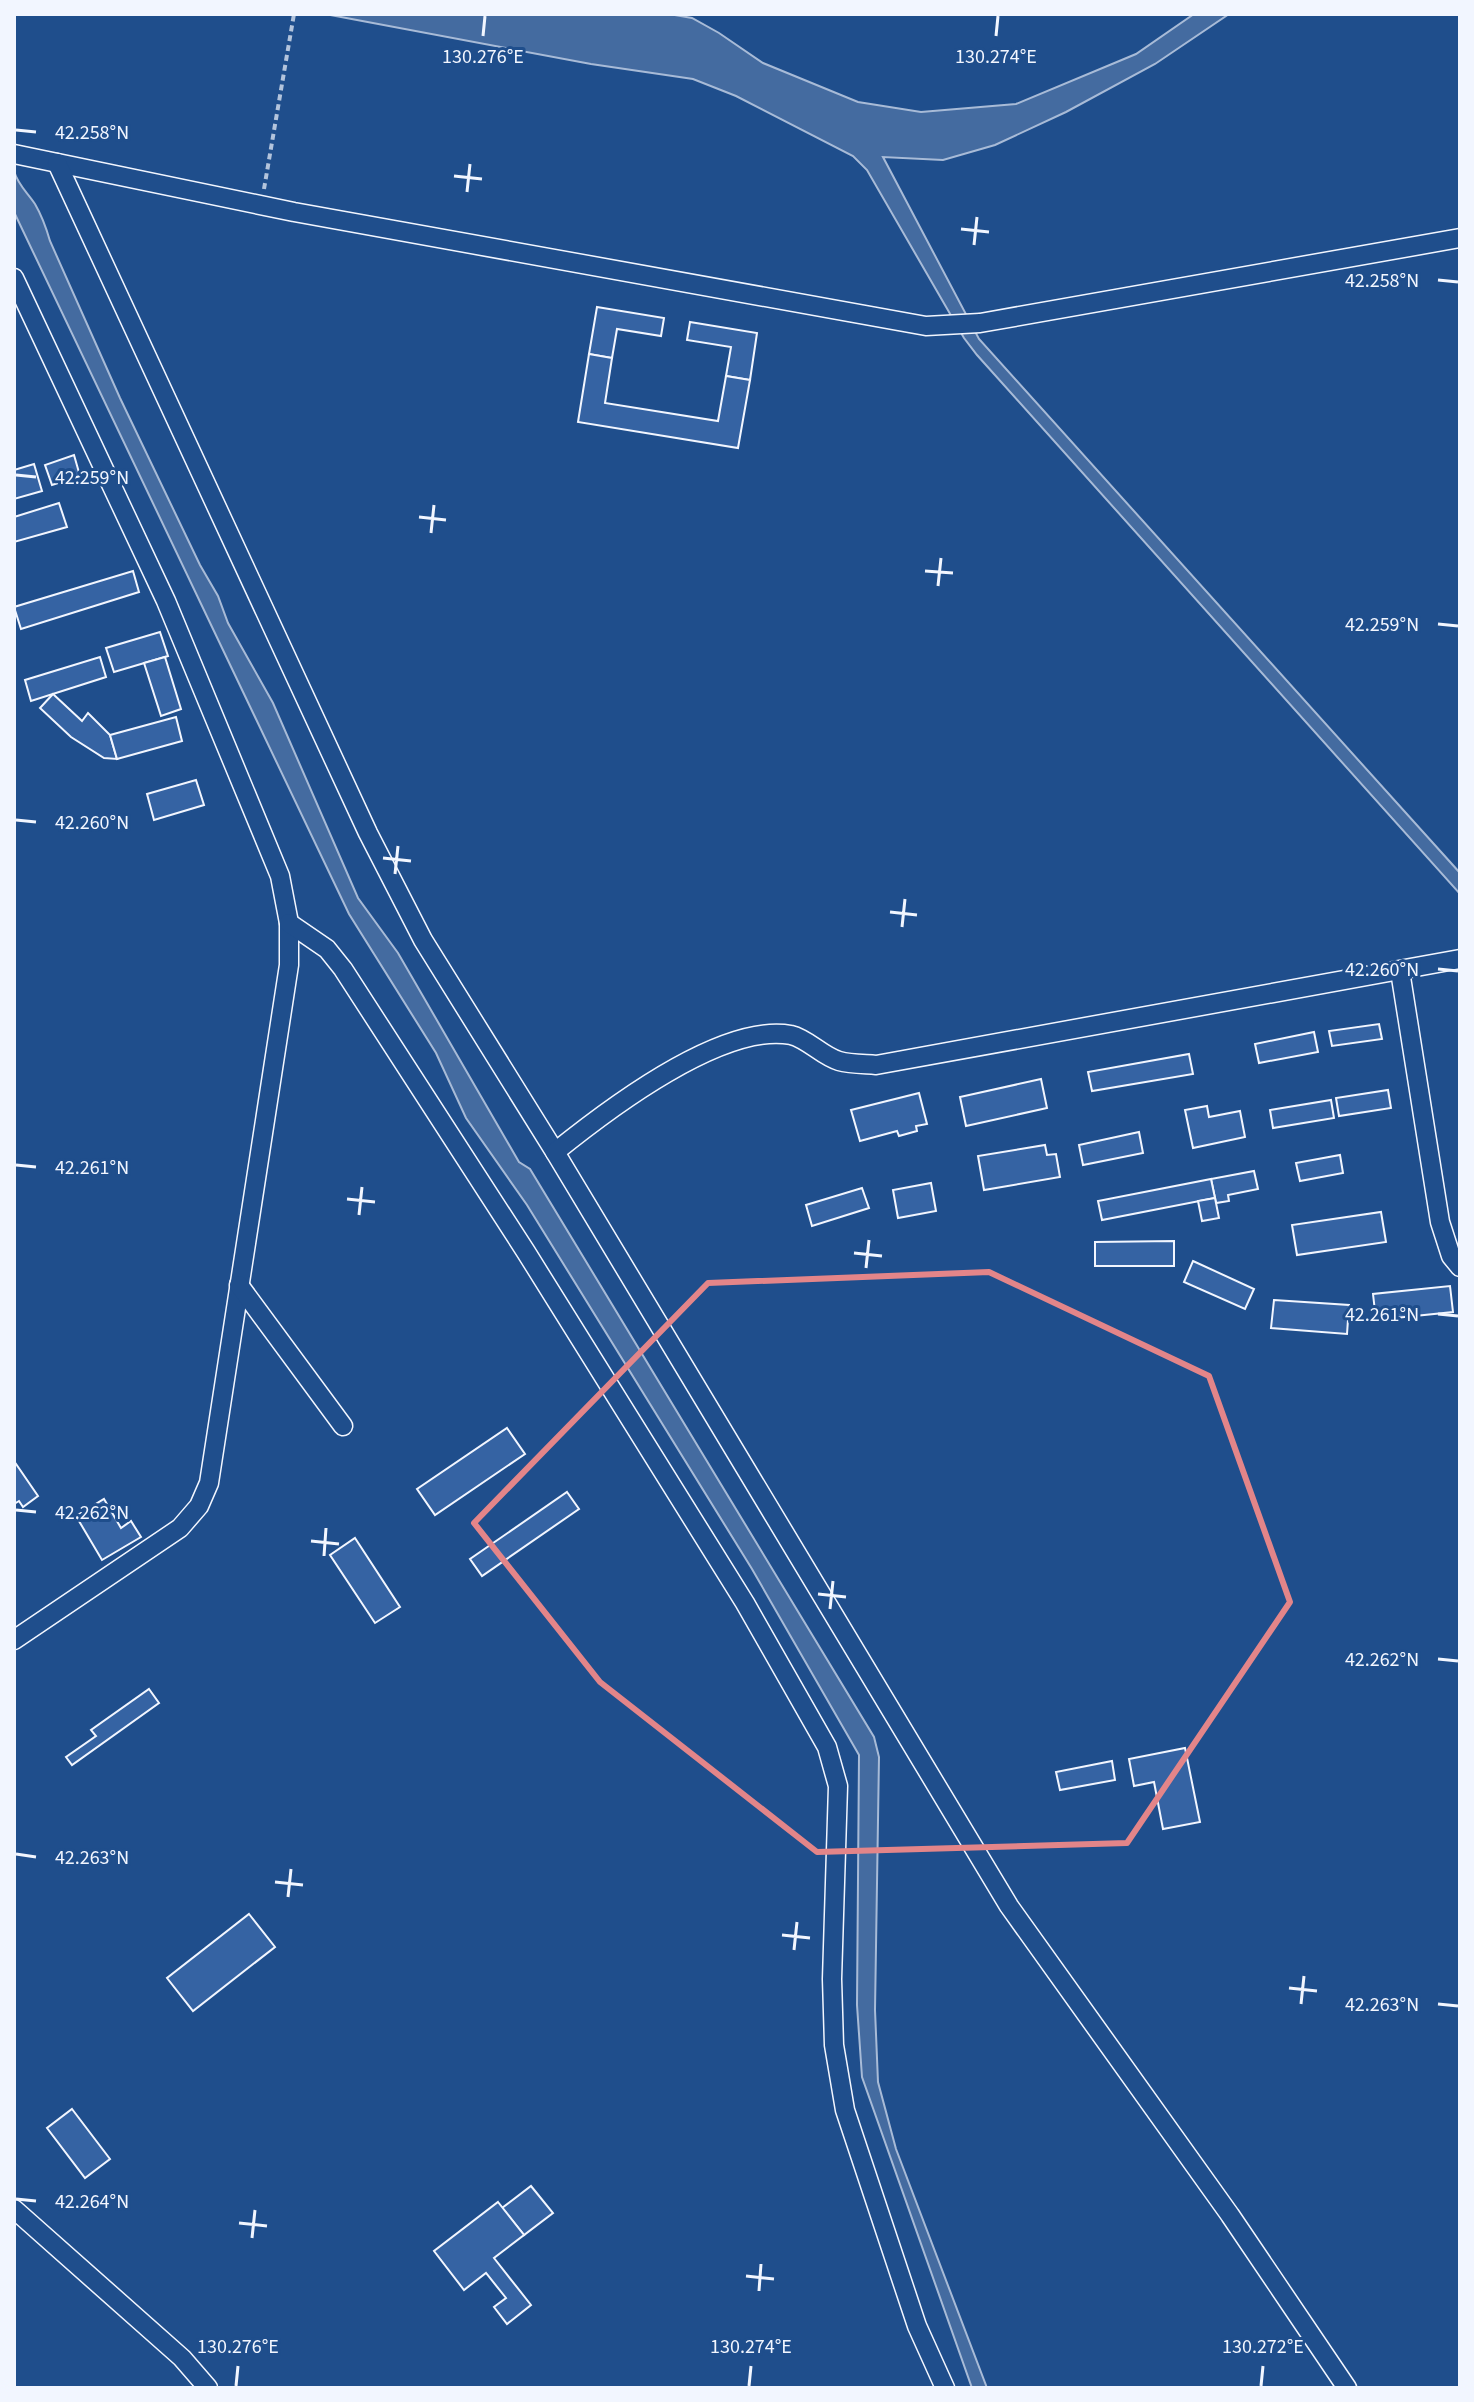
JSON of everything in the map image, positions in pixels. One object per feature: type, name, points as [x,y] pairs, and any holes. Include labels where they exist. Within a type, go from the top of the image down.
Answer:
[{"type":"street","points":[[14,154],[261,205],[926,326],[980,323],[1460,238]]},
{"type":"street","points":[[57,163],[368,833],[423,940],[555,1152],[1009,1906],[1230,2215],[1347,2388]]},
{"type":"street","points":[[14,278],[177,628],[280,876],[289,923],[289,965],[209,1483],[199,1506],[180,1528],[14,1640]]},
{"type":"street","points":[[289,923],[327,949],[343,969],[526,1252],[745,1603],[827,1747],[838,1786],[832,1979],[834,2045],[845,2110],[917,2326],[945,2388]]},
{"type":"street","points":[[555,1152],[659,1077],[724,1045],[760,1034],[793,1035],[839,1061],[876,1065],[1460,959]]},
{"type":"street","points":[[1400,971],[1440,1222],[1451,1256],[1460,1267]]},
{"type":"street","points":[[239,1285],[343,1426]]},
{"type":"street","points":[[14,2209],[182,2358],[208,2388]]},
{"type":"path","points":[[261,205],[294,17]]},
{"type":"highlighted area","points":[[989,1272],[1209,1376],[1290,1602],[1127,1843],[817,1852],[600,1682],[474,1523],[708,1283]]},
{"type":"water","points":[[325,14],[669,14],[692,18],[763,63],[858,102],[921,112],[1016,104],[1136,54],[1194,14],[1229,14],[1155,64],[1066,112],[995,145],[943,160],[883,157],[979,339],[1460,873],[1460,894],[977,355],[964,338],[867,170],[853,156],[736,96],[693,79],[591,64]]},
{"type":"water","points":[[14,171],[40,213],[120,398],[218,596],[228,623],[273,703],[358,898],[398,953],[519,1162],[530,1169],[874,1737],[879,1757],[875,2010],[878,2082],[896,2149],[987,2388],[972,2388],[862,2077],[857,2005],[859,1755],[752,1569],[527,1205],[466,1118],[436,1053],[349,914],[14,212]]},
{"type":"building","points":[[597,307],[664,318],[661,336],[617,329],[612,358],[589,354]]},
{"type":"building","points":[[690,322],[757,333],[750,380],[726,376],[731,347],[687,340]]},
{"type":"building","points":[[589,354],[612,358],[605,403],[718,421],[726,376],[750,380],[738,448],[578,422]]},
{"type":"building","points":[[74,455],[80,476],[52,485],[45,465]]},
{"type":"building","points":[[34,464],[42,491],[14,499],[14,470]]},
{"type":"building","points":[[59,503],[67,527],[14,542],[14,517]]},
{"type":"building","points":[[133,571],[139,592],[21,629],[14,607]]},
{"type":"building","points":[[160,632],[168,656],[114,672],[106,648]]},
{"type":"building","points":[[100,657],[106,677],[31,701],[25,680]]},
{"type":"building","points":[[165,657],[181,709],[161,716],[144,663]]},
{"type":"building","points":[[53,694],[82,721],[88,713],[110,735],[117,759],[104,758],[71,737],[40,708]]},
{"type":"building","points":[[176,717],[182,741],[117,759],[110,735]]},
{"type":"building","points":[[196,780],[204,805],[154,820],[147,794]]},
{"type":"building","points":[[1379,1024],[1382,1039],[1332,1046],[1329,1031]]},
{"type":"building","points":[[1314,1032],[1318,1052],[1259,1063],[1255,1044]]},
{"type":"building","points":[[1189,1054],[1193,1074],[1092,1091],[1088,1072]]},
{"type":"building","points":[[1041,1079],[1047,1108],[966,1126],[960,1097]]},
{"type":"building","points":[[1388,1090],[1391,1108],[1339,1116],[1336,1098]]},
{"type":"building","points":[[919,1093],[927,1124],[916,1126],[917,1131],[899,1136],[897,1131],[860,1141],[851,1110]]},
{"type":"building","points":[[1331,1100],[1334,1118],[1273,1128],[1270,1110]]},
{"type":"building","points":[[1207,1106],[1209,1117],[1240,1111],[1245,1137],[1193,1148],[1185,1110]]},
{"type":"building","points":[[1139,1132],[1143,1153],[1083,1165],[1079,1145]]},
{"type":"building","points":[[1045,1145],[1047,1155],[1056,1154],[1060,1177],[984,1190],[978,1156]]},
{"type":"building","points":[[1340,1155],[1343,1173],[1300,1181],[1296,1163]]},
{"type":"building","points":[[1254,1171],[1258,1189],[1228,1195],[1229,1201],[1216,1203],[1211,1179]]},
{"type":"building","points":[[1211,1179],[1215,1198],[1102,1220],[1098,1201]]},
{"type":"building","points":[[931,1183],[936,1211],[898,1218],[893,1190]]},
{"type":"building","points":[[862,1188],[869,1208],[812,1226],[806,1205]]},
{"type":"building","points":[[1215,1198],[1219,1218],[1202,1221],[1198,1201]]},
{"type":"building","points":[[1381,1212],[1386,1242],[1297,1255],[1292,1225]]},
{"type":"building","points":[[1174,1241],[1174,1266],[1095,1266],[1095,1242]]},
{"type":"building","points":[[1193,1261],[1254,1289],[1245,1309],[1184,1282]]},
{"type":"building","points":[[1450,1286],[1453,1312],[1376,1320],[1373,1294]]},
{"type":"building","points":[[1274,1300],[1349,1305],[1347,1334],[1271,1328]]},
{"type":"building","points":[[507,1428],[525,1454],[435,1515],[417,1489]]},
{"type":"building","points":[[14,1461],[38,1496],[23,1507],[19,1501],[14,1504]]},
{"type":"building","points":[[567,1492],[579,1509],[482,1576],[470,1559]]},
{"type":"building","points":[[104,1499],[121,1528],[131,1521],[141,1537],[102,1560],[76,1516]]},
{"type":"building","points":[[355,1538],[400,1607],[375,1623],[330,1555]]},
{"type":"building","points":[[149,1689],[159,1703],[72,1765],[66,1757],[96,1736],[91,1730]]},
{"type":"building","points":[[1185,1748],[1200,1822],[1163,1829],[1154,1782],[1134,1786],[1129,1759]]},
{"type":"building","points":[[1112,1761],[1115,1780],[1060,1790],[1056,1772]]},
{"type":"building","points":[[249,1914],[275,1947],[193,2011],[167,1978]]},
{"type":"building","points":[[72,2109],[110,2159],[85,2178],[47,2128]]},
{"type":"building","points":[[531,2186],[553,2213],[524,2235],[502,2208]]},
{"type":"building","points":[[498,2202],[524,2235],[494,2258],[531,2305],[507,2324],[494,2307],[506,2298],[486,2273],[464,2290],[434,2251]]}]
